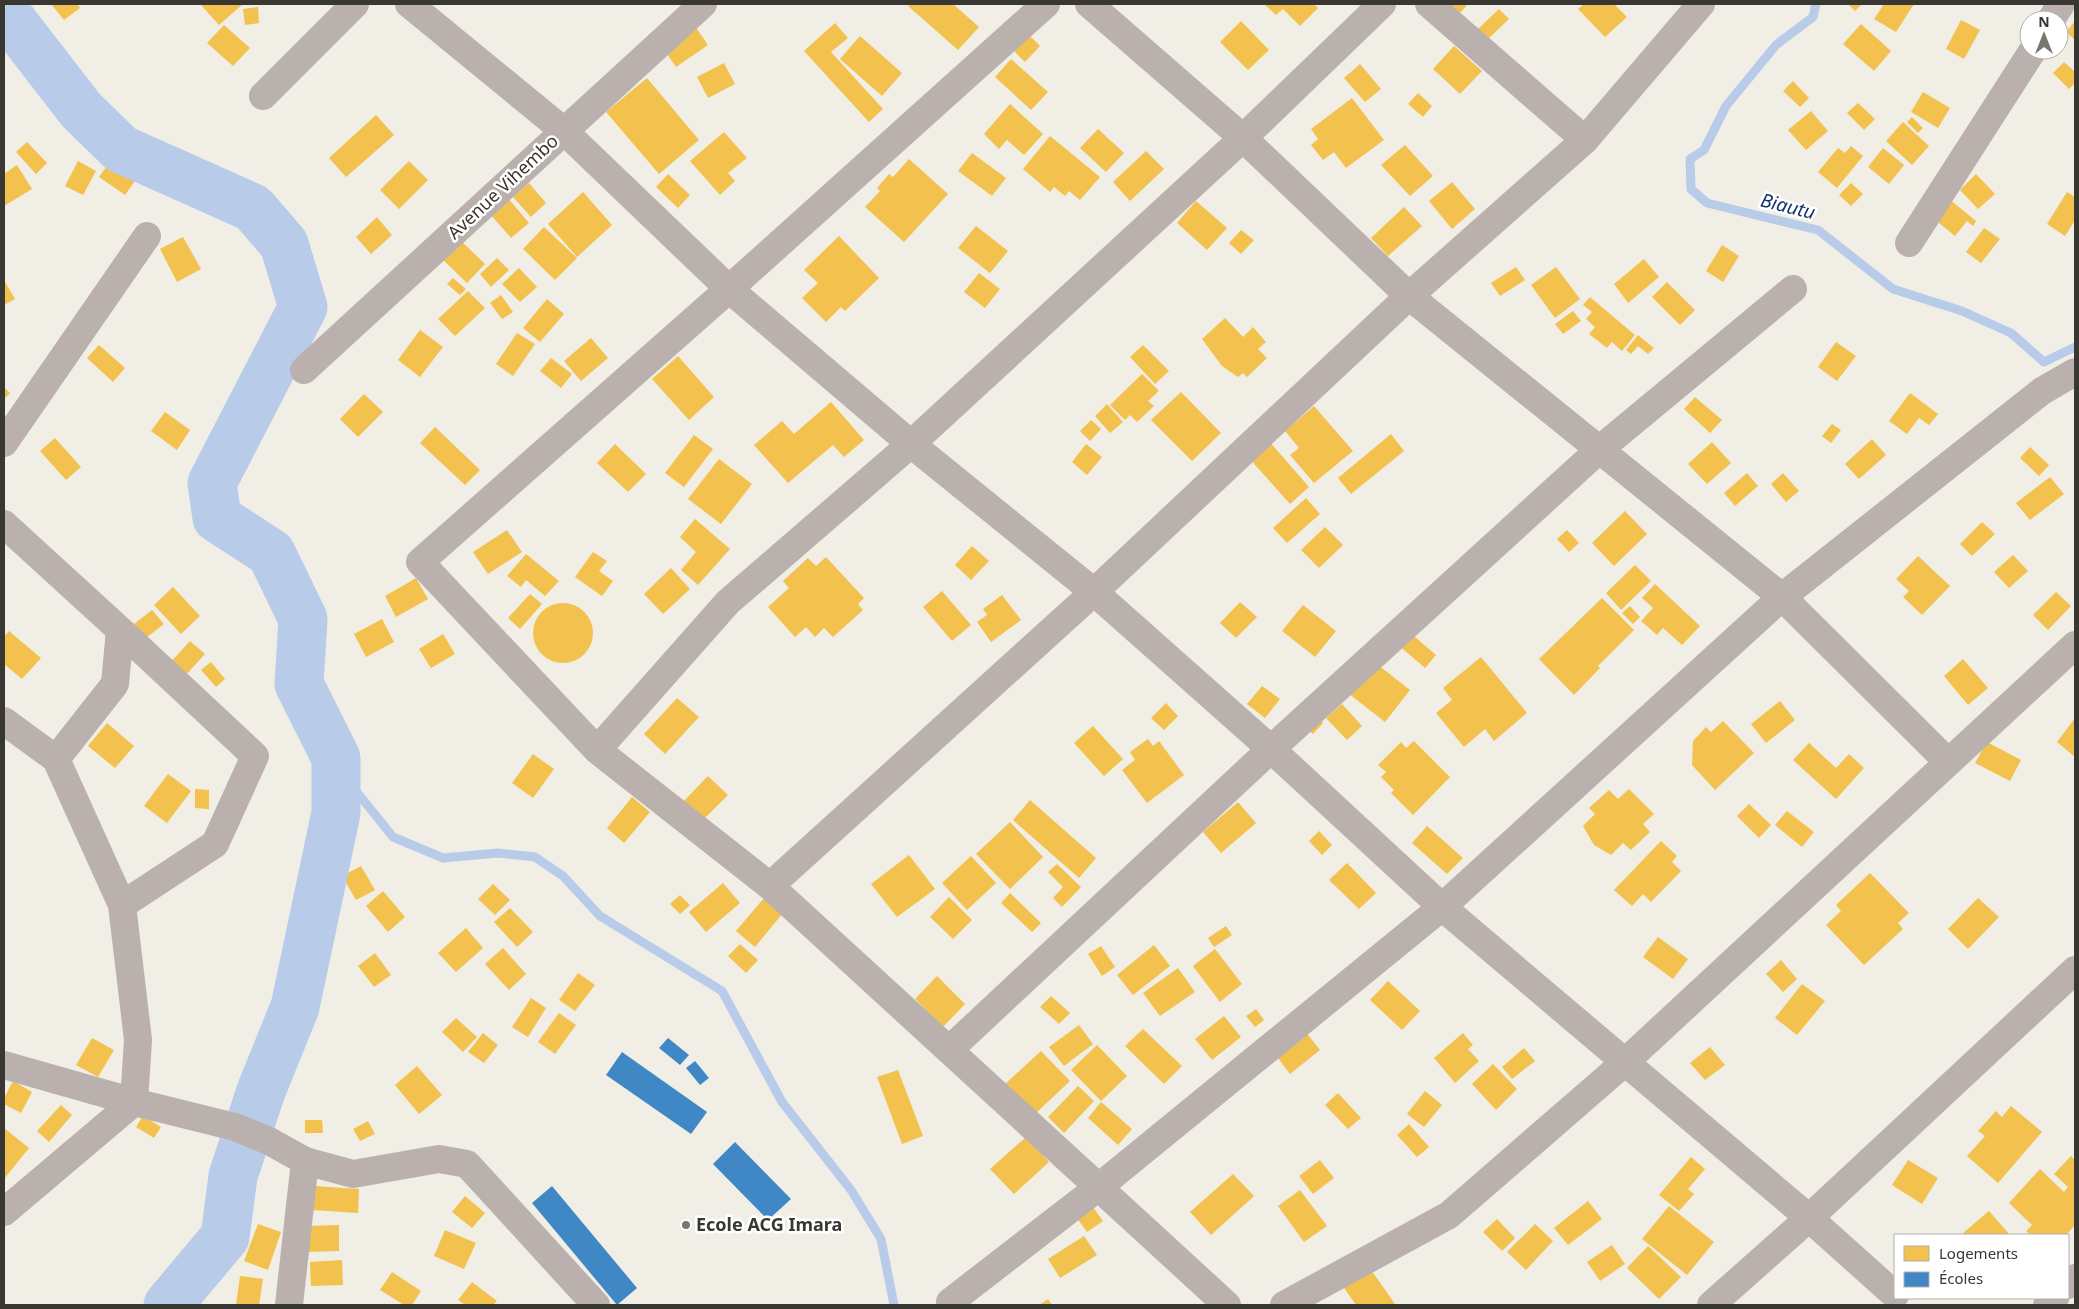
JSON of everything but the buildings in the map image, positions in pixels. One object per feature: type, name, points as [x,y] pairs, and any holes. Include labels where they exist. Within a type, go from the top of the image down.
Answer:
[{"type":"street","points":[[263,96],[355,4]]},
{"type":"street","points":[[409,4],[564,131],[729,289],[911,444],[1094,592],[1271,749],[1442,907],[1809,1218],[1894,1294]]},
{"type":"street","name":"Avenue Vihembo","points":[[304,370],[703,4]]},
{"type":"street","points":[[1046,4],[729,289],[420,562],[597,750],[770,886],[1100,1186],[1227,1305]]},
{"type":"street","points":[[1089,4],[1243,138],[1409,296],[1782,597],[1948,761]]},
{"type":"street","points":[[597,750],[728,602],[911,444],[1243,138],[1382,4]]},
{"type":"street","points":[[1429,4],[1585,140]]},
{"type":"street","points":[[770,886],[1094,592],[1409,296],[1585,140],[1701,4]]},
{"type":"street","points":[[1909,243],[2027,60]]},
{"type":"street","points":[[4,443],[147,236]]},
{"type":"street","points":[[950,1049],[1271,749],[1600,449],[1793,289]]},
{"type":"street","points":[[950,1302],[1100,1186],[1442,907],[1782,597],[2042,391],[2075,372]]},
{"type":"street","points":[[4,524],[255,756],[215,844],[122,905]]},
{"type":"street","points":[[56,758],[115,684],[120,630]]},
{"type":"street","points":[[1284,1305],[1450,1215],[1624,1063],[2075,645]]},
{"type":"street","points":[[4,721],[56,758],[122,905],[138,1040],[134,1102],[4,1212]]},
{"type":"street","points":[[1711,1305],[1809,1218],[2075,970]]},
{"type":"street","points":[[4,1065],[134,1102],[235,1127],[269,1141],[305,1161],[353,1174],[439,1159],[467,1164],[596,1305]]},
{"type":"street","points":[[289,1305],[305,1161]]},
{"type":"waterway","name":"Biautu","points":[[1816,4],[1813,17],[1776,45],[1726,106],[1704,150],[1690,159],[1691,189],[1707,203],[1818,230],[1893,289],[1962,311],[2011,333],[2044,362],[2075,347]]},
{"type":"waterway","points":[[4,15],[13,22],[81,110],[121,149],[253,208],[284,244],[303,307],[212,483],[217,518],[271,553],[303,619],[299,684],[336,758],[336,813],[295,1007],[261,1091],[233,1176],[225,1237],[168,1305]]},
{"type":"waterway","points":[[336,758],[356,791],[393,837],[443,858],[498,853],[535,857],[563,876],[600,916],[722,991],[782,1102],[851,1190],[881,1239],[894,1305]]},
{"type":"place","name":"Ecole ACG Imara","points":[[686,1225]]}]
